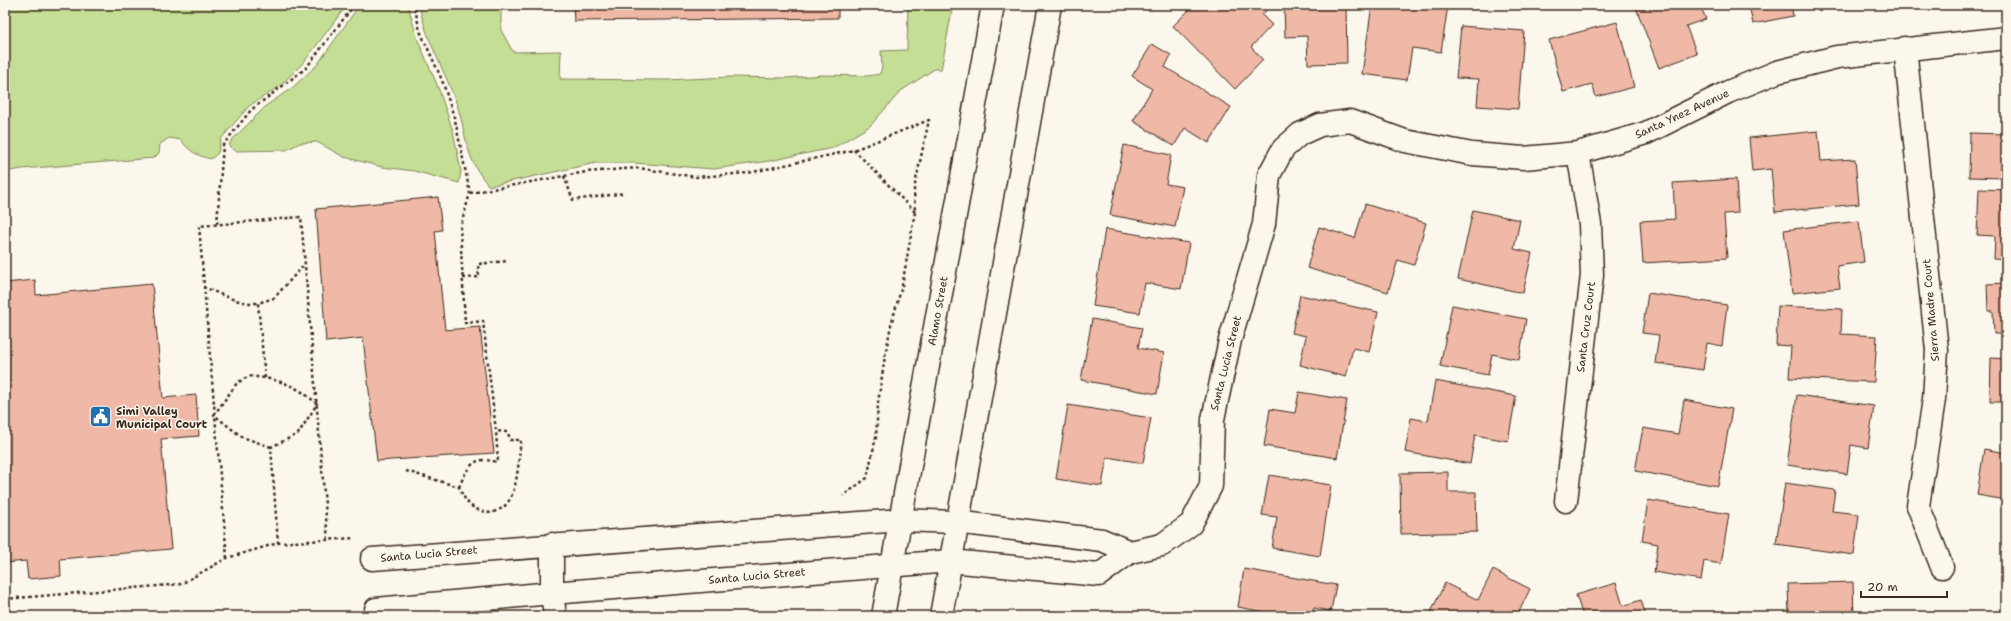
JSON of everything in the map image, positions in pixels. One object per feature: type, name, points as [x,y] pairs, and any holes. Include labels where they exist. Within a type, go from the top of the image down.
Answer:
[{"type":"street","name":"Alamo Street","points":[[883,616],[993,5]]},
{"type":"street","points":[[941,616],[956,522],[1050,5]]},
{"type":"street","name":"Santa Ynez Avenue","points":[[1292,140],[1300,134],[1320,125],[1350,121],[1405,141],[1472,154],[1524,158],[1578,153],[1646,133],[1728,92],[1778,72],[1837,57],[1905,48],[2006,38]]},
{"type":"street","name":"Sierra Madre Court","points":[[1905,48],[1936,350],[1934,399],[1918,506],[1942,567]]},
{"type":"street","name":"Santa Lucia Street","points":[[376,609],[552,593],[950,561],[1099,576],[1130,552],[1162,544],[1191,524],[1211,486],[1213,419],[1230,340],[1264,224],[1269,175],[1283,148],[1292,140]]},
{"type":"street","name":"Santa Cruz Court","points":[[1566,501],[1592,275],[1590,224],[1578,153]]},
{"type":"street","name":"Santa Lucia Street","points":[[372,559],[552,544],[901,520],[956,522],[1102,540],[1130,552]]},
{"type":"street","points":[[552,544],[552,593],[555,616]]},
{"type":"path","points":[[217,224],[223,145],[251,110],[306,68],[352,8],[356,5]]},
{"type":"path","points":[[414,5],[420,31],[442,80],[455,120],[470,193],[460,230],[464,278],[465,324],[483,322],[496,431],[498,462],[485,460],[476,462],[469,468],[459,487],[464,500],[471,507],[483,512],[491,513],[503,507],[511,498],[517,478],[521,440],[510,440],[508,432],[496,431]]},
{"type":"path","points":[[470,193],[586,172],[638,168],[696,177],[748,173],[854,150],[929,120],[914,190],[915,212],[902,286],[891,325],[878,403],[876,437],[868,478],[844,496],[837,497]]},
{"type":"path","points":[[854,150],[915,212]]},
{"type":"path","points":[[564,176],[572,200],[625,193]]},
{"type":"path","points":[[5,598],[181,584],[227,558],[278,543],[328,541],[301,217],[199,226],[227,558]]},
{"type":"path","points":[[464,278],[479,277],[478,264],[508,261]]},
{"type":"path","points":[[203,287],[245,304],[258,303],[274,298],[305,264]]},
{"type":"path","points":[[258,303],[265,378]]},
{"type":"path","points":[[214,416],[237,383],[249,376],[289,384],[307,394],[317,404]]},
{"type":"path","points":[[214,416],[242,437],[271,447],[298,434],[317,404]]},
{"type":"path","points":[[271,447],[278,543]]},
{"type":"path","points":[[406,471],[459,487]]},
{"type":"green space","points":[[5,5],[347,5],[304,62],[280,86],[249,106],[221,139],[218,153],[211,159],[194,152],[181,140],[169,138],[160,144],[159,153],[154,158],[22,169],[5,172]]},
{"type":"green space","points":[[364,5],[408,5],[417,38],[438,87],[453,131],[461,171],[459,183],[414,171],[382,167],[344,157],[317,142],[300,143],[286,150],[236,151],[229,146],[231,141],[267,105],[292,88],[317,65],[356,10]]},
{"type":"green space","points":[[419,5],[501,5],[501,30],[513,52],[561,51],[560,79],[666,80],[730,77],[787,78],[822,75],[867,76],[880,74],[882,66],[881,51],[907,50],[908,5],[953,5],[941,70],[936,68],[901,91],[870,126],[833,148],[769,161],[714,169],[634,163],[596,163],[489,186],[470,155],[456,102],[426,30]]},
{"type":"building","points":[[573,5],[838,5],[838,18],[574,21]]},
{"type":"building","points":[[1194,5],[1271,5],[1262,15],[1272,25],[1251,47],[1263,60],[1235,89],[1173,26]]},
{"type":"building","points":[[1284,5],[1346,5],[1347,63],[1308,64],[1307,36],[1285,37]]},
{"type":"building","points":[[1372,5],[1448,5],[1441,52],[1412,48],[1407,80],[1362,74]]},
{"type":"building","points":[[1635,5],[1700,5],[1706,19],[1686,26],[1697,54],[1659,68]]},
{"type":"building","points":[[1749,5],[1791,5],[1793,16],[1753,24]]},
{"type":"building","points":[[1816,5],[1858,5],[1858,7],[1816,10]]},
{"type":"building","points":[[1617,22],[1634,87],[1596,97],[1592,84],[1563,92],[1549,40]]},
{"type":"building","points":[[1461,26],[1524,31],[1518,109],[1477,106],[1479,79],[1456,78]]},
{"type":"building","points":[[1152,44],[1171,55],[1165,67],[1231,107],[1209,143],[1185,128],[1174,146],[1133,121],[1152,89],[1132,76]]},
{"type":"building","points":[[2005,102],[2006,178],[1969,177],[1970,133],[2005,134]]},
{"type":"building","points":[[1818,131],[1821,161],[1855,159],[1859,204],[1775,212],[1771,169],[1752,171],[1749,138]]},
{"type":"building","points":[[1124,145],[1171,155],[1166,184],[1183,187],[1175,227],[1110,215]]},
{"type":"building","points":[[1736,179],[1738,213],[1724,214],[1727,258],[1643,263],[1640,221],[1675,219],[1673,183]]},
{"type":"building","points":[[1979,189],[2006,190],[2006,260],[1994,259],[1995,236],[1977,235]]},
{"type":"building","points":[[438,197],[442,230],[435,231],[445,330],[480,327],[494,453],[377,461],[363,338],[326,342],[316,209]]},
{"type":"building","points":[[1365,204],[1426,223],[1414,265],[1398,260],[1388,292],[1307,268],[1319,227],[1355,238]]},
{"type":"building","points":[[1473,210],[1520,220],[1514,249],[1532,253],[1523,293],[1458,279]]},
{"type":"building","points":[[1859,221],[1864,262],[1837,266],[1840,288],[1792,293],[1784,230]]},
{"type":"building","points":[[1105,229],[1189,243],[1181,289],[1145,283],[1140,313],[1093,306]]},
{"type":"building","name":"Simi Valley Municipal Court","points":[[35,280],[36,295],[152,284],[163,398],[196,395],[199,436],[161,439],[171,549],[60,559],[61,576],[28,579],[26,561],[5,563],[5,283]]},
{"type":"building","points":[[2006,283],[2006,334],[1994,334],[1993,311],[1988,311],[1987,284]]},
{"type":"building","points":[[1648,293],[1727,305],[1722,346],[1707,343],[1703,370],[1655,363],[1659,335],[1642,333]]},
{"type":"building","points":[[1300,295],[1378,312],[1369,352],[1353,348],[1346,377],[1300,365],[1306,336],[1292,333]]},
{"type":"building","points":[[1452,305],[1526,319],[1519,360],[1492,354],[1488,375],[1440,366]]},
{"type":"building","points":[[1778,306],[1842,309],[1841,334],[1877,336],[1874,382],[1789,378],[1791,346],[1776,345]]},
{"type":"building","points":[[1092,319],[1142,328],[1138,348],[1164,353],[1157,394],[1081,380]]},
{"type":"building","points":[[1991,358],[2006,359],[2006,402],[1990,402]]},
{"type":"building","points":[[1435,381],[1516,396],[1508,441],[1475,435],[1470,464],[1405,452],[1411,418],[1428,421]]},
{"type":"building","points":[[1299,392],[1347,400],[1337,458],[1264,446],[1270,409],[1295,413]]},
{"type":"building","points":[[1797,395],[1874,406],[1868,448],[1851,445],[1847,474],[1787,465]]},
{"type":"building","points":[[1684,400],[1732,409],[1718,486],[1635,471],[1643,428],[1678,434]]},
{"type":"building","points":[[1068,405],[1151,418],[1143,463],[1107,457],[1102,486],[1056,479]]},
{"type":"building","points":[[1984,449],[2006,453],[2006,500],[1977,495]]},
{"type":"building","points":[[1448,472],[1448,492],[1476,492],[1477,532],[1401,534],[1400,473]]},
{"type":"building","points":[[1269,475],[1331,485],[1320,556],[1272,548],[1277,517],[1262,515]]},
{"type":"building","points":[[1785,483],[1835,490],[1832,511],[1859,514],[1854,555],[1776,544]]},
{"type":"building","points":[[1648,500],[1729,514],[1721,564],[1704,561],[1701,580],[1654,572],[1658,544],[1642,541]]},
{"type":"building","points":[[1244,569],[1336,585],[1331,611],[1314,608],[1312,616],[1263,616],[1264,612],[1238,607]]},
{"type":"building","points":[[1493,570],[1530,589],[1517,616],[1429,616],[1445,583],[1478,600]]},
{"type":"building","points":[[1853,582],[1854,616],[1789,616],[1788,584]]},
{"type":"building","points":[[1616,583],[1623,606],[1641,600],[1646,616],[1583,616],[1576,595]]},
{"type":"place","name":"Simi Valley Municipal Court","points":[[101,417]]}]
